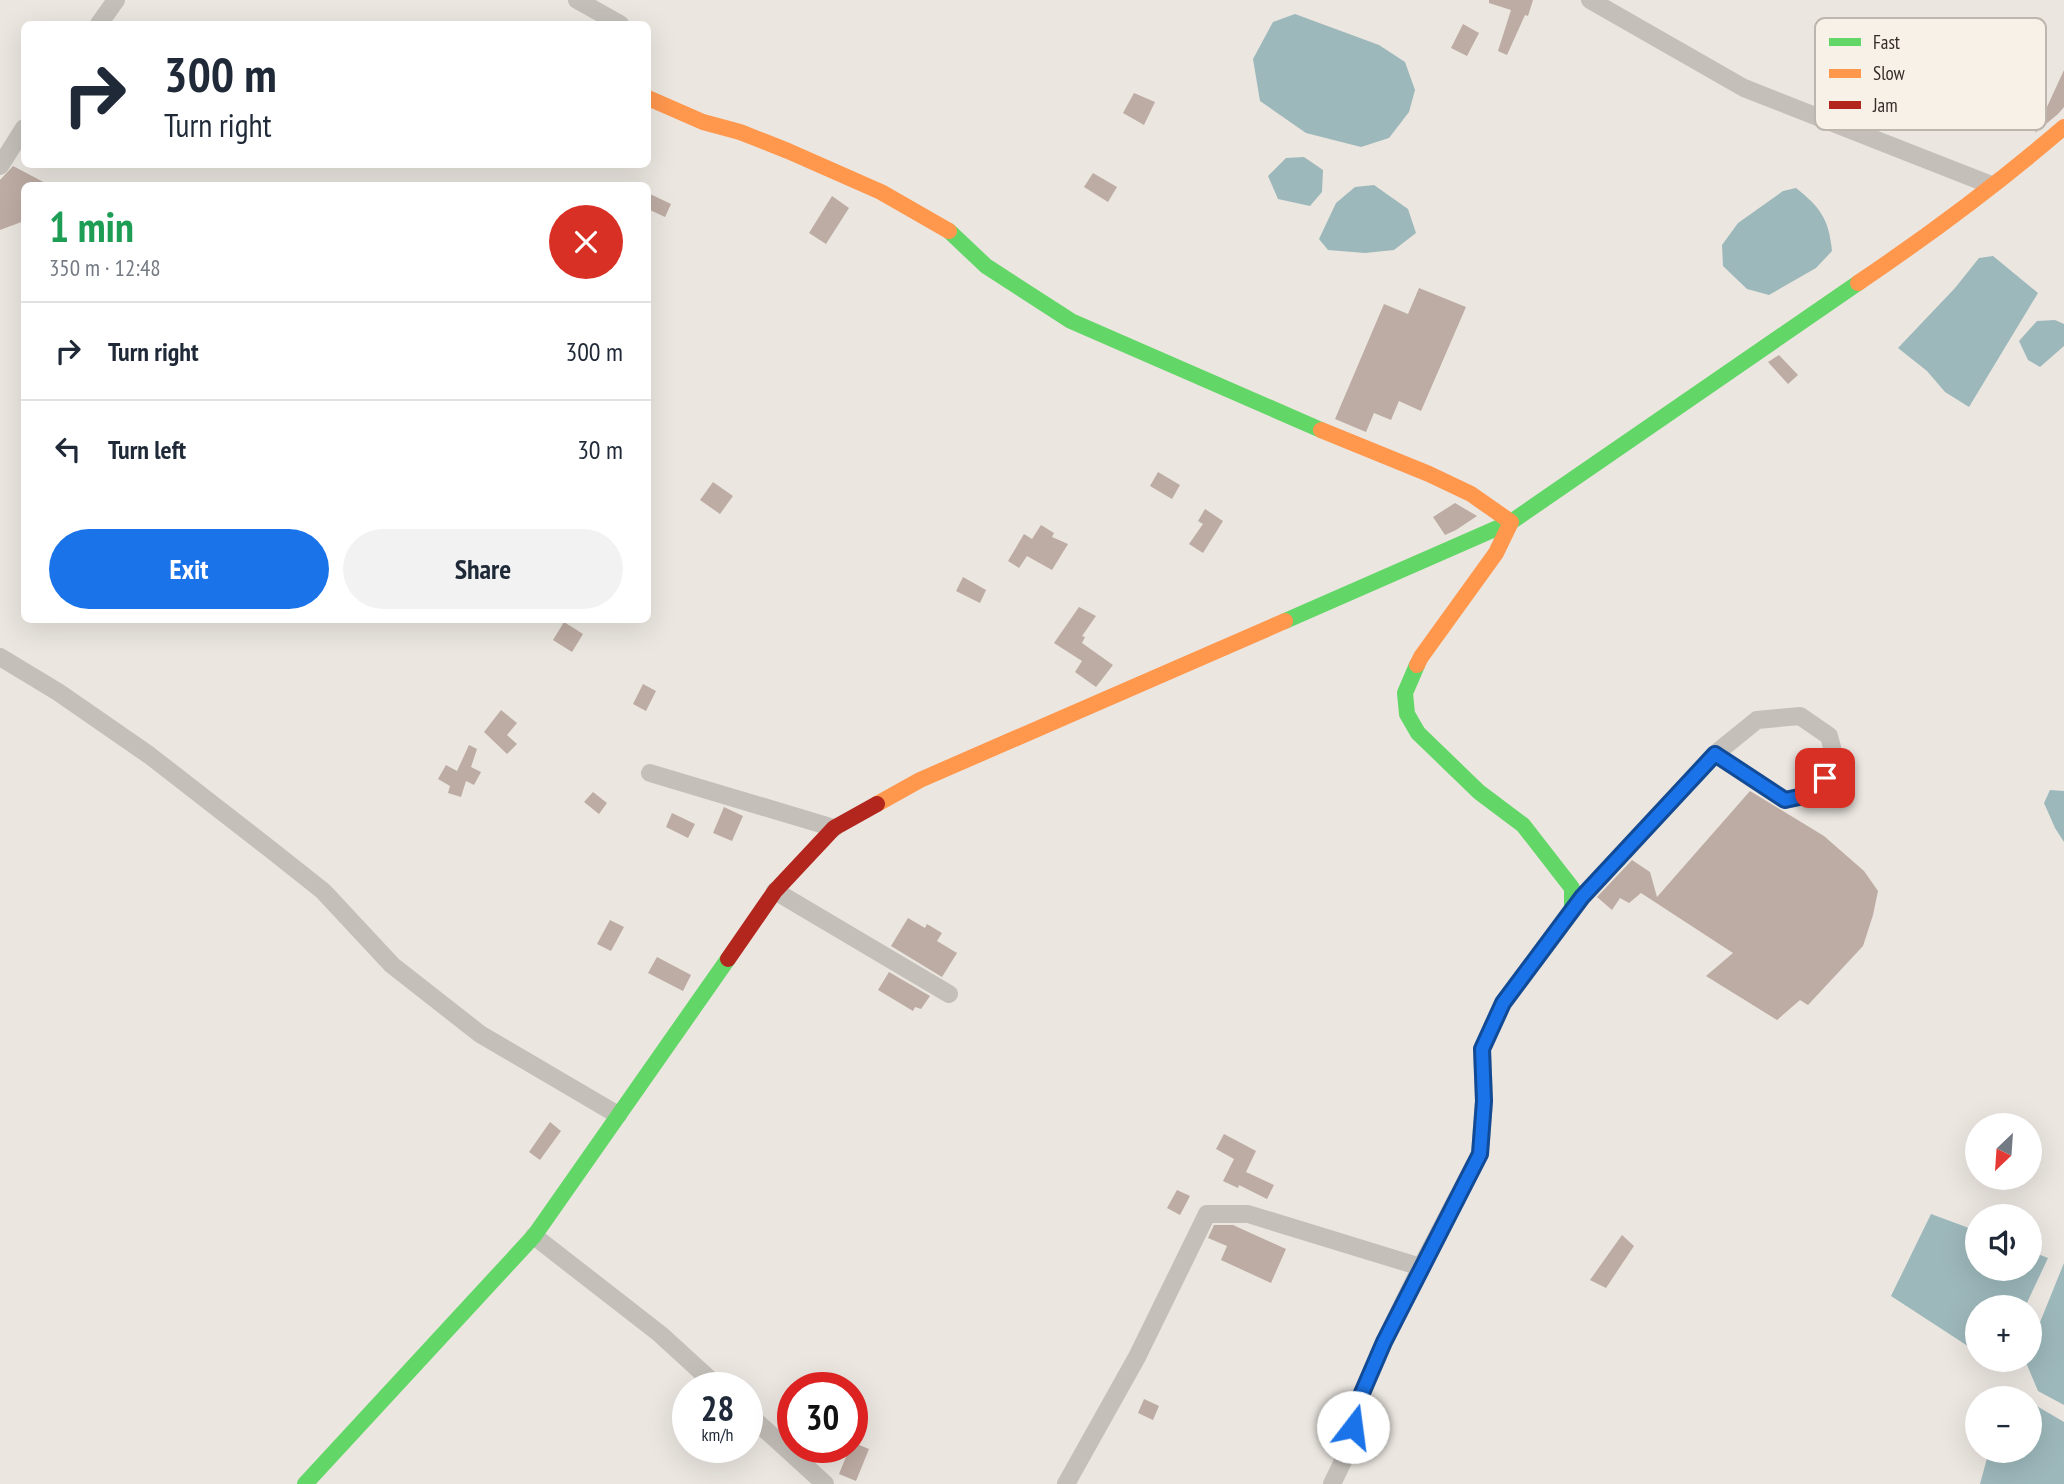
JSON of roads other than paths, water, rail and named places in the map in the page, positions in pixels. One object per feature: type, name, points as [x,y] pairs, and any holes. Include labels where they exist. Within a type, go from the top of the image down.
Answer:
[{"type":"main road","points":[[651,100],[703,122],[740,132],[788,151],[881,192],[947,229],[986,266],[1071,321],[1270,409],[1429,474],[1471,494],[1511,522]]},
{"type":"main road","points":[[304,1484],[534,1236],[775,891],[834,828],[920,780],[1511,522],[1911,247],[2064,127]]},
{"type":"main road","points":[[1511,522],[1496,553],[1420,657],[1405,693],[1407,714],[1418,733],[1479,792],[1523,825],[1572,888],[1572,910]]},
{"type":"street","points":[[101,21],[116,0]]},
{"type":"street","points":[[577,0],[615,21]]},
{"type":"street","points":[[1590,0],[1744,88],[1815,116]]},
{"type":"street","points":[[1850,130],[1991,186]]},
{"type":"street","points":[[0,166],[21,133]]},
{"type":"street","points":[[0,657],[58,692],[149,755],[270,849],[323,891],[392,964],[480,1034],[618,1115]]},
{"type":"street","points":[[1332,1484],[1343,1459],[1362,1393],[1384,1342],[1480,1154],[1484,1101],[1482,1049],[1503,1003],[1582,897],[1715,754],[1757,720],[1800,716],[1829,736],[1836,762],[1813,794],[1785,800],[1715,754]]},
{"type":"street","points":[[650,773],[834,828]]},
{"type":"street","points":[[775,891],[950,994]]},
{"type":"street","points":[[1066,1484],[1137,1357],[1207,1214],[1248,1214],[1421,1267]]},
{"type":"street","points":[[534,1236],[660,1334],[702,1372]]},
{"type":"street","points":[[763,1428],[825,1484]]},
{"type":"water","points":[[1295,14],[1379,45],[1405,62],[1415,90],[1409,112],[1389,138],[1361,147],[1306,133],[1260,101],[1253,59],[1273,22]]},
{"type":"water","points":[[1304,157],[1323,170],[1322,192],[1310,206],[1278,199],[1268,176],[1286,158]]},
{"type":"water","points":[[1374,185],[1408,209],[1416,233],[1394,250],[1365,253],[1328,250],[1319,239],[1336,203],[1355,187]]},
{"type":"water","points":[[1796,188],[1811,201],[1826,222],[1832,251],[1816,268],[1769,295],[1747,289],[1723,266],[1722,245],[1738,223],[1783,191]]},
{"type":"water","points":[[1993,256],[2038,293],[1969,407],[1945,392],[1927,371],[1898,348],[1955,288],[1979,258]]},
{"type":"water","points":[[2055,320],[2064,324],[2064,346],[2040,367],[2028,360],[2019,341],[2037,321]]},
{"type":"water","points":[[2050,790],[2064,791],[2064,842],[2044,803]]},
{"type":"water","points":[[1931,1214],[1965,1227],[1965,1281],[2037,1281],[2031,1295],[1965,1295],[1965,1344],[1891,1296]]},
{"type":"water","points":[[2042,1256],[2048,1258],[2042,1271]]},
{"type":"water","points":[[2064,1263],[2064,1405],[2042,1393],[2042,1386],[2036,1386],[2030,1372],[2042,1372],[2042,1317]]},
{"type":"water","points":[[2042,1409],[2064,1422],[2064,1484],[1980,1484],[1986,1463],[2042,1463]]}]
